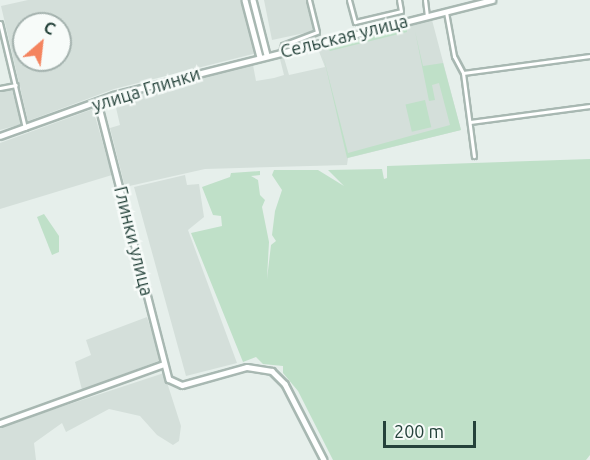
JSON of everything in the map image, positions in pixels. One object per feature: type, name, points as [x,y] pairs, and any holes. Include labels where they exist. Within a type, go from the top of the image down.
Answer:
[{"type":"main road","points":[[245,0],[260,57]]},
{"type":"main road","points":[[253,0],[267,55]]},
{"type":"main road","name":"Сельская улица","points":[[267,55],[446,12],[473,2],[492,0]]},
{"type":"main road","name":"улица Глинки","points":[[0,136],[98,103],[114,95],[267,55]]},
{"type":"main road","name":"Глинки улица","points":[[98,103],[169,379],[182,385],[247,367],[272,371],[285,384],[324,460]]},
{"type":"main road","points":[[0,423],[164,364]]},
{"type":"street","points":[[281,52],[283,45],[317,32],[309,0]]},
{"type":"street","points":[[350,0],[355,22],[401,11],[399,0]]},
{"type":"street","points":[[425,0],[427,16]]},
{"type":"street","points":[[446,12],[457,64],[463,73],[474,156]]},
{"type":"street","points":[[0,23],[25,128]]},
{"type":"street","points":[[463,73],[590,56]]},
{"type":"street","points":[[0,88],[16,85]]},
{"type":"street","points":[[470,122],[590,106]]},
{"type":"shaded area","points":[[28,0],[244,0],[257,53],[114,89],[28,121],[16,72],[72,72],[72,12],[12,12],[12,53],[1,6]]},
{"type":"shaded area","points":[[264,0],[306,0],[314,31],[272,40]]},
{"type":"shaded area","points":[[432,20],[461,130],[348,158],[347,165],[205,169],[125,187],[110,128],[120,125],[114,99],[253,65],[256,81],[274,78],[284,75],[280,59],[284,58],[289,75],[325,67],[318,49]]},
{"type":"shaded area","points":[[11,87],[22,124],[0,130],[0,90]]},
{"type":"shaded area","points":[[93,109],[112,175],[0,209],[0,143]]},
{"type":"shaded area","points":[[185,175],[187,185],[199,184],[204,217],[188,230],[237,363],[186,376],[134,187]]},
{"type":"shaded area","points":[[147,317],[161,360],[82,390],[75,362],[91,355],[86,340]]},
{"type":"shaded area","points":[[164,373],[181,426],[179,441],[173,445],[157,435],[140,416],[109,409],[66,432],[62,423],[34,443],[36,460],[0,460],[0,427]]},
{"type":"green space","points":[[407,25],[407,32],[330,51],[327,48],[329,44]]},
{"type":"green space","points":[[415,31],[423,66],[443,63],[461,130],[347,158],[323,55],[348,153],[450,125],[439,83],[432,85],[435,100],[429,101]]},
{"type":"green space","points":[[425,100],[431,127],[412,132],[406,104]]},
{"type":"green space","points":[[590,159],[590,455],[586,460],[333,460],[298,391],[283,373],[283,366],[263,364],[256,357],[243,362],[191,233],[222,226],[221,216],[213,215],[202,187],[230,177],[231,173],[260,171],[260,175],[251,176],[258,180],[260,195],[265,200],[262,207],[269,242],[267,279],[271,245],[276,241],[272,235],[275,211],[282,190],[272,175],[274,170],[318,170],[344,186],[328,170],[382,169],[384,179],[387,178],[387,166]]},
{"type":"green space","points":[[44,214],[59,236],[59,252],[52,255],[37,217]]}]
